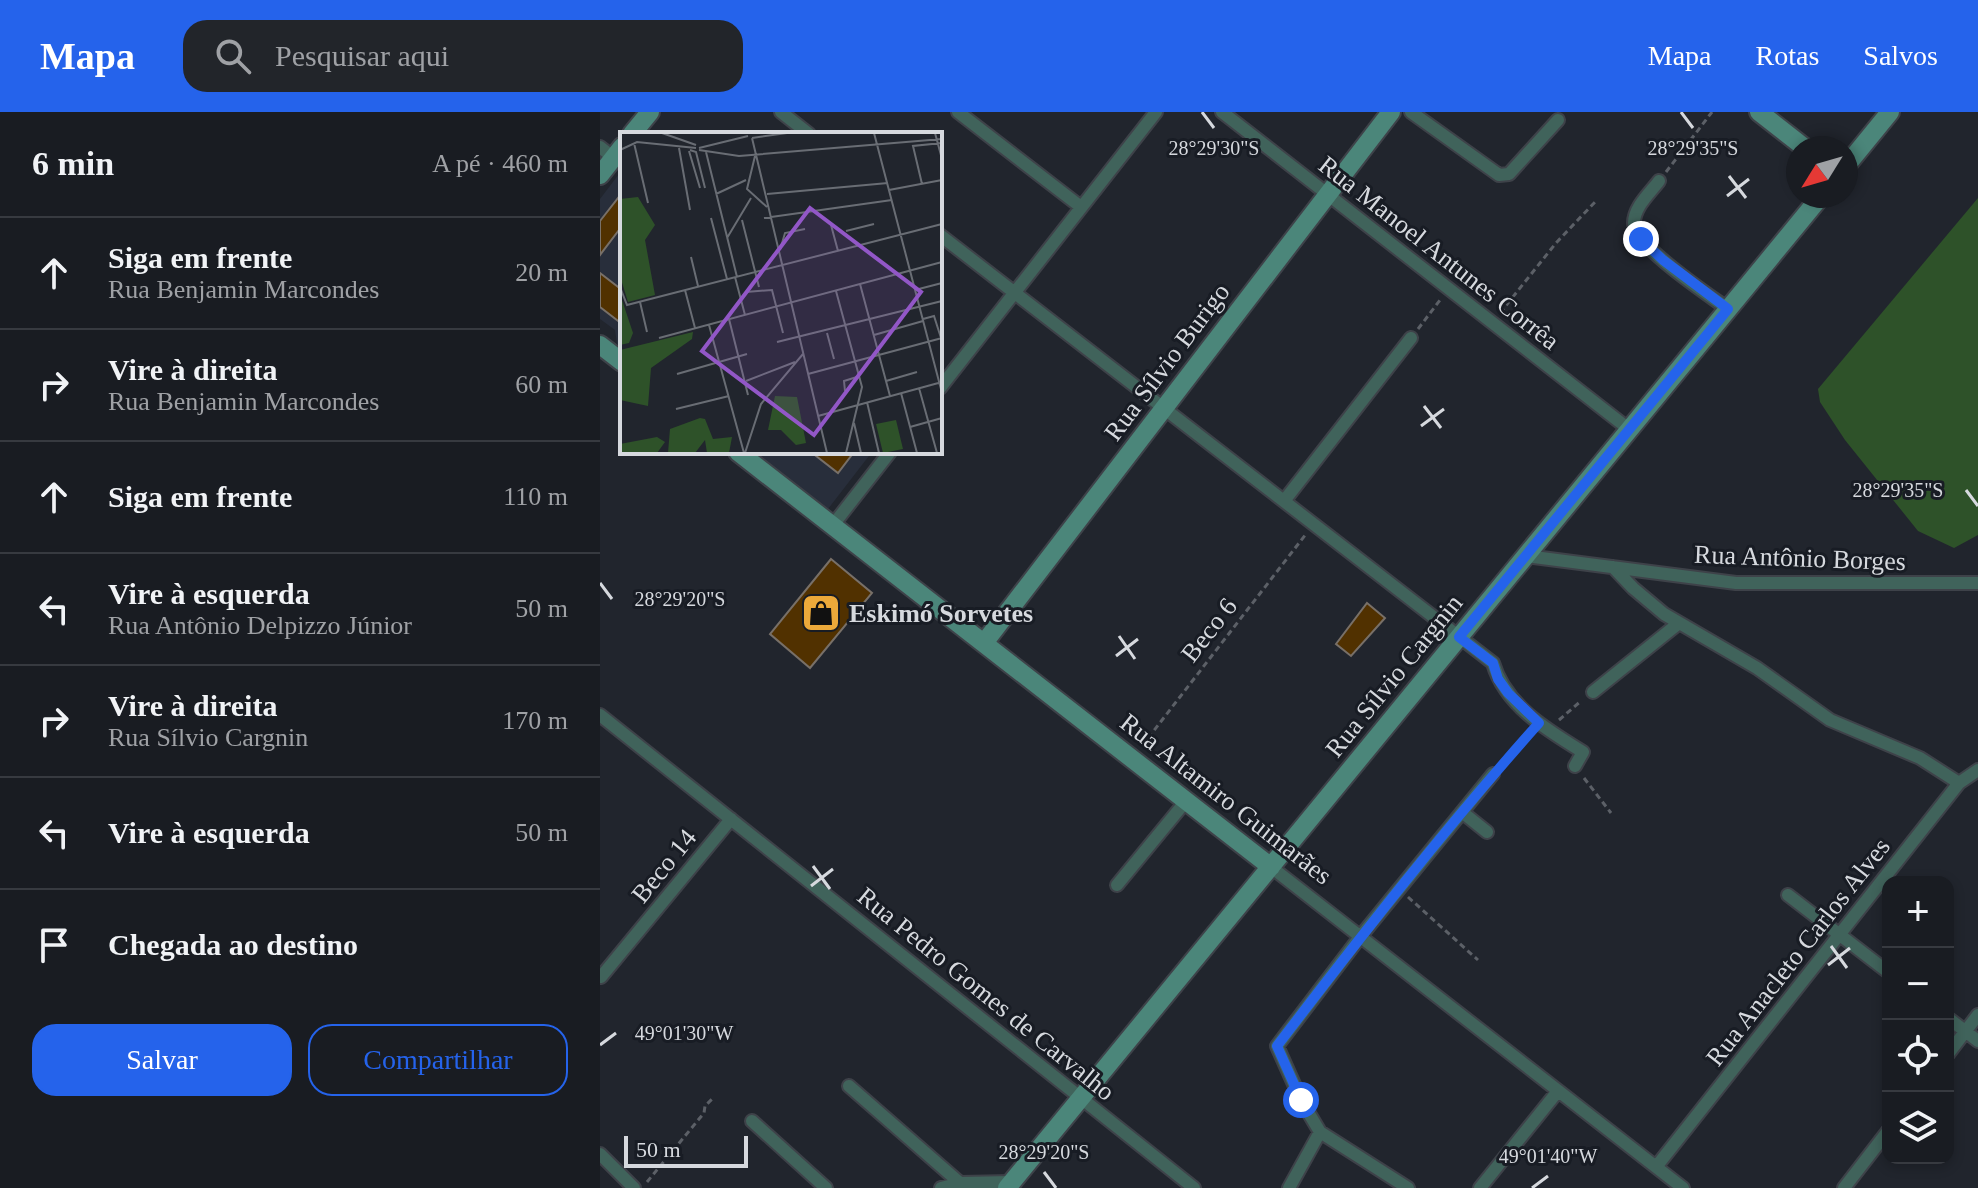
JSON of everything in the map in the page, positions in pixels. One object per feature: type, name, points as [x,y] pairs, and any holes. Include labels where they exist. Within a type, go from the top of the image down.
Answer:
[{"type":"street","points":[[634,132],[650,112]]},
{"type":"street","points":[[781,112],[806,132]]},
{"type":"street","points":[[958,112],[1081,207]]},
{"type":"street","points":[[942,385],[1156,112]]},
{"type":"street","name":"Rua Manoel Antunes Corrêa","points":[[1222,112],[1630,430]]},
{"type":"street","name":"Rua Sílvio Burigo","points":[[984,643],[1391,112]]},
{"type":"street","points":[[1411,112],[1504,176],[1558,120]]},
{"type":"street","points":[[1759,112],[1790,136]]},
{"type":"street","points":[[1858,151],[1890,112]]},
{"type":"street","points":[[600,175],[612,151]]},
{"type":"street","points":[[1659,181],[1638,208],[1634,228],[1663,260],[1728,309]]},
{"type":"street","name":"Rua Sílvio Cargnin","points":[[1009,1185],[1811,208]]},
{"type":"street","points":[[942,237],[1493,663],[1498,679],[1508,693],[1544,728],[1583,752],[1575,766]]},
{"type":"street","points":[[1284,501],[1411,338]]},
{"type":"street","points":[[600,345],[620,360]]},
{"type":"street","name":"Rua Altamiro Guimarães","points":[[741,454],[1683,1188]]},
{"type":"street","points":[[833,525],[888,454]]},
{"type":"street","name":"Rua Antônio Borges","points":[[1526,556],[1736,583],[1978,583]]},
{"type":"street","points":[[1613,567],[1651,604],[1757,668],[1830,720],[1912,753],[1959,783]]},
{"type":"street","points":[[1593,692],[1679,623]]},
{"type":"street","name":"Rua Pedro Gomes de Carvalho","points":[[600,715],[1194,1188]]},
{"type":"street","name":"Rua Anacleto Carlos Alves","points":[[1656,1167],[1959,783],[1978,770]]},
{"type":"street","points":[[1408,1188],[1320,1132],[1301,1100],[1277,1046],[1360,937],[1493,774]]},
{"type":"street","points":[[1117,885],[1186,801]]},
{"type":"street","points":[[1462,812],[1487,832]]},
{"type":"street","name":"Beco 14","points":[[601,977],[731,819]]},
{"type":"street","points":[[1788,895],[1882,967]]},
{"type":"street","points":[[1954,1046],[1978,1015]]},
{"type":"street","points":[[1951,1020],[1978,1041]]},
{"type":"street","points":[[849,1086],[960,1183]]},
{"type":"street","points":[[1480,1188],[1558,1091]]},
{"type":"street","points":[[752,1121],[826,1188]]},
{"type":"street","points":[[1289,1188],[1320,1132]]},
{"type":"street","points":[[1844,1188],[1882,1139]]},
{"type":"street","points":[[600,1154],[634,1188]]},
{"type":"street","points":[[941,1188],[960,1183],[1009,1185]]},
{"type":"path","points":[[1659,181],[1712,112]]},
{"type":"path","points":[[1493,323],[1556,243],[1595,202]]},
{"type":"path","points":[[1411,338],[1449,289]]},
{"type":"path","name":"Beco 6","points":[[1132,759],[1314,524]]},
{"type":"path","points":[[1493,774],[1544,728],[1593,692]]},
{"type":"path","points":[[1575,766],[1611,813]]},
{"type":"path","points":[[1399,890],[1478,960]]},
{"type":"path","points":[[642,1188],[712,1099]]},
{"type":"shaded area","points":[[620,173],[620,346],[615,330],[600,319],[600,199]]},
{"type":"shaded area","points":[[757,454],[870,454],[828,509]]},
{"type":"green space","points":[[1978,198],[1978,535],[1954,548],[1918,531],[1845,440],[1820,402],[1818,389]]},
{"type":"building","points":[[620,196],[620,229],[600,255],[600,221]]},
{"type":"building","points":[[600,273],[620,288],[620,322],[600,307]]},
{"type":"building","points":[[814,454],[852,454],[838,473]]},
{"type":"building","name":"Eskimó Sorvetes","points":[[831,559],[872,593],[810,668],[770,634]]},
{"type":"building","points":[[1367,603],[1385,618],[1351,656],[1336,644]]},
{"type":"place","name":"Eskimó Sorvetes","points":[[821,613]]},
{"type":"route","points":[[1301,1100],[1277,1046],[1360,937],[1493,774],[1539,723],[1508,693],[1498,679],[1493,663],[1459,637],[1728,309],[1663,260],[1641,239]]}]
